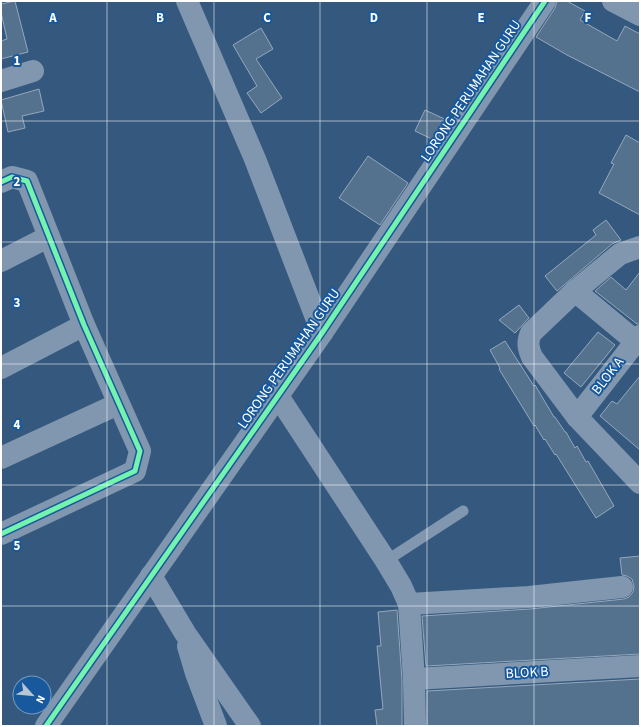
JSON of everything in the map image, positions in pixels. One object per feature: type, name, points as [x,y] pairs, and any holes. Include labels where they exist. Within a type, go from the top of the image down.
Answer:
[{"type":"street","points":[[187,1],[255,159],[322,333]]},
{"type":"street","name":"LORONG PERUMAHAN GURU","points":[[46,726],[322,333],[545,1]]},
{"type":"street","points":[[612,1],[640,15]]},
{"type":"street","points":[[1,81],[33,71]]},
{"type":"street","points":[[1,182],[12,177],[27,181],[84,325],[140,451],[135,471],[1,534]]},
{"type":"street","points":[[1,261],[48,237]]},
{"type":"street","points":[[640,247],[620,254],[575,291],[530,333],[527,340],[532,358],[577,417],[640,483]]},
{"type":"street","points":[[575,291],[638,341]]},
{"type":"street","points":[[1,368],[84,325]]},
{"type":"street","name":"BLOK A","points":[[577,417],[638,341]]},
{"type":"street","points":[[278,396],[386,561],[401,586],[409,604],[414,679],[415,726]]},
{"type":"street","points":[[1,458],[118,404]]},
{"type":"street","points":[[151,576],[185,633],[250,726]]},
{"type":"street","points":[[409,604],[537,596],[622,587]]},
{"type":"street","points":[[185,633],[196,673],[216,726]]},
{"type":"street","name":"BLOK B","points":[[414,679],[640,666]]},
{"type":"lane","points":[[386,561],[463,511]]},
{"type":"building","points":[[15,1],[28,52],[1,59],[1,41],[7,39],[1,12],[1,4]]},
{"type":"building","points":[[557,1],[567,1],[585,11],[580,20],[617,41],[625,26],[640,34],[640,92],[567,55],[536,37],[555,8]]},
{"type":"building","points":[[261,28],[273,49],[256,59],[282,98],[261,113],[247,93],[257,86],[233,45]]},
{"type":"building","points":[[39,89],[44,111],[22,116],[25,128],[8,132],[1,100]]},
{"type":"building","points":[[425,110],[449,121],[436,141],[415,131]]},
{"type":"building","points":[[626,135],[640,143],[640,215],[599,193],[614,164],[611,163]]},
{"type":"building","points":[[368,156],[408,183],[380,225],[339,198]]},
{"type":"building","points":[[606,220],[621,240],[612,244],[557,291],[545,276],[596,235],[593,230]]},
{"type":"building","points":[[640,272],[640,324],[637,324],[595,291],[611,277],[626,290]]},
{"type":"building","points":[[519,305],[529,318],[515,333],[499,320]]},
{"type":"building","points":[[598,332],[615,345],[581,387],[564,373]]},
{"type":"building","points":[[505,341],[534,386],[535,385],[554,417],[566,432],[575,448],[577,446],[586,462],[588,461],[614,506],[596,518],[556,454],[555,455],[545,439],[544,440],[535,425],[534,426],[499,369],[500,368],[490,350]]},
{"type":"building","points":[[640,376],[640,450],[600,416],[612,401],[617,404]]},
{"type":"building","points":[[640,556],[640,654],[426,666],[422,616],[530,609],[624,599],[629,597],[633,592],[634,586],[632,579],[622,575],[620,558]]},
{"type":"building","points":[[397,610],[402,680],[402,726],[377,726],[375,710],[383,709],[377,646],[381,646],[378,612]]},
{"type":"building","points":[[640,679],[640,726],[427,726],[427,691]]},
{"type":"cycle path","points":[[46,726],[322,333],[545,1]]},
{"type":"cycle path","points":[[1,182],[12,177],[27,181],[84,325],[140,451],[135,471],[1,534]]}]
